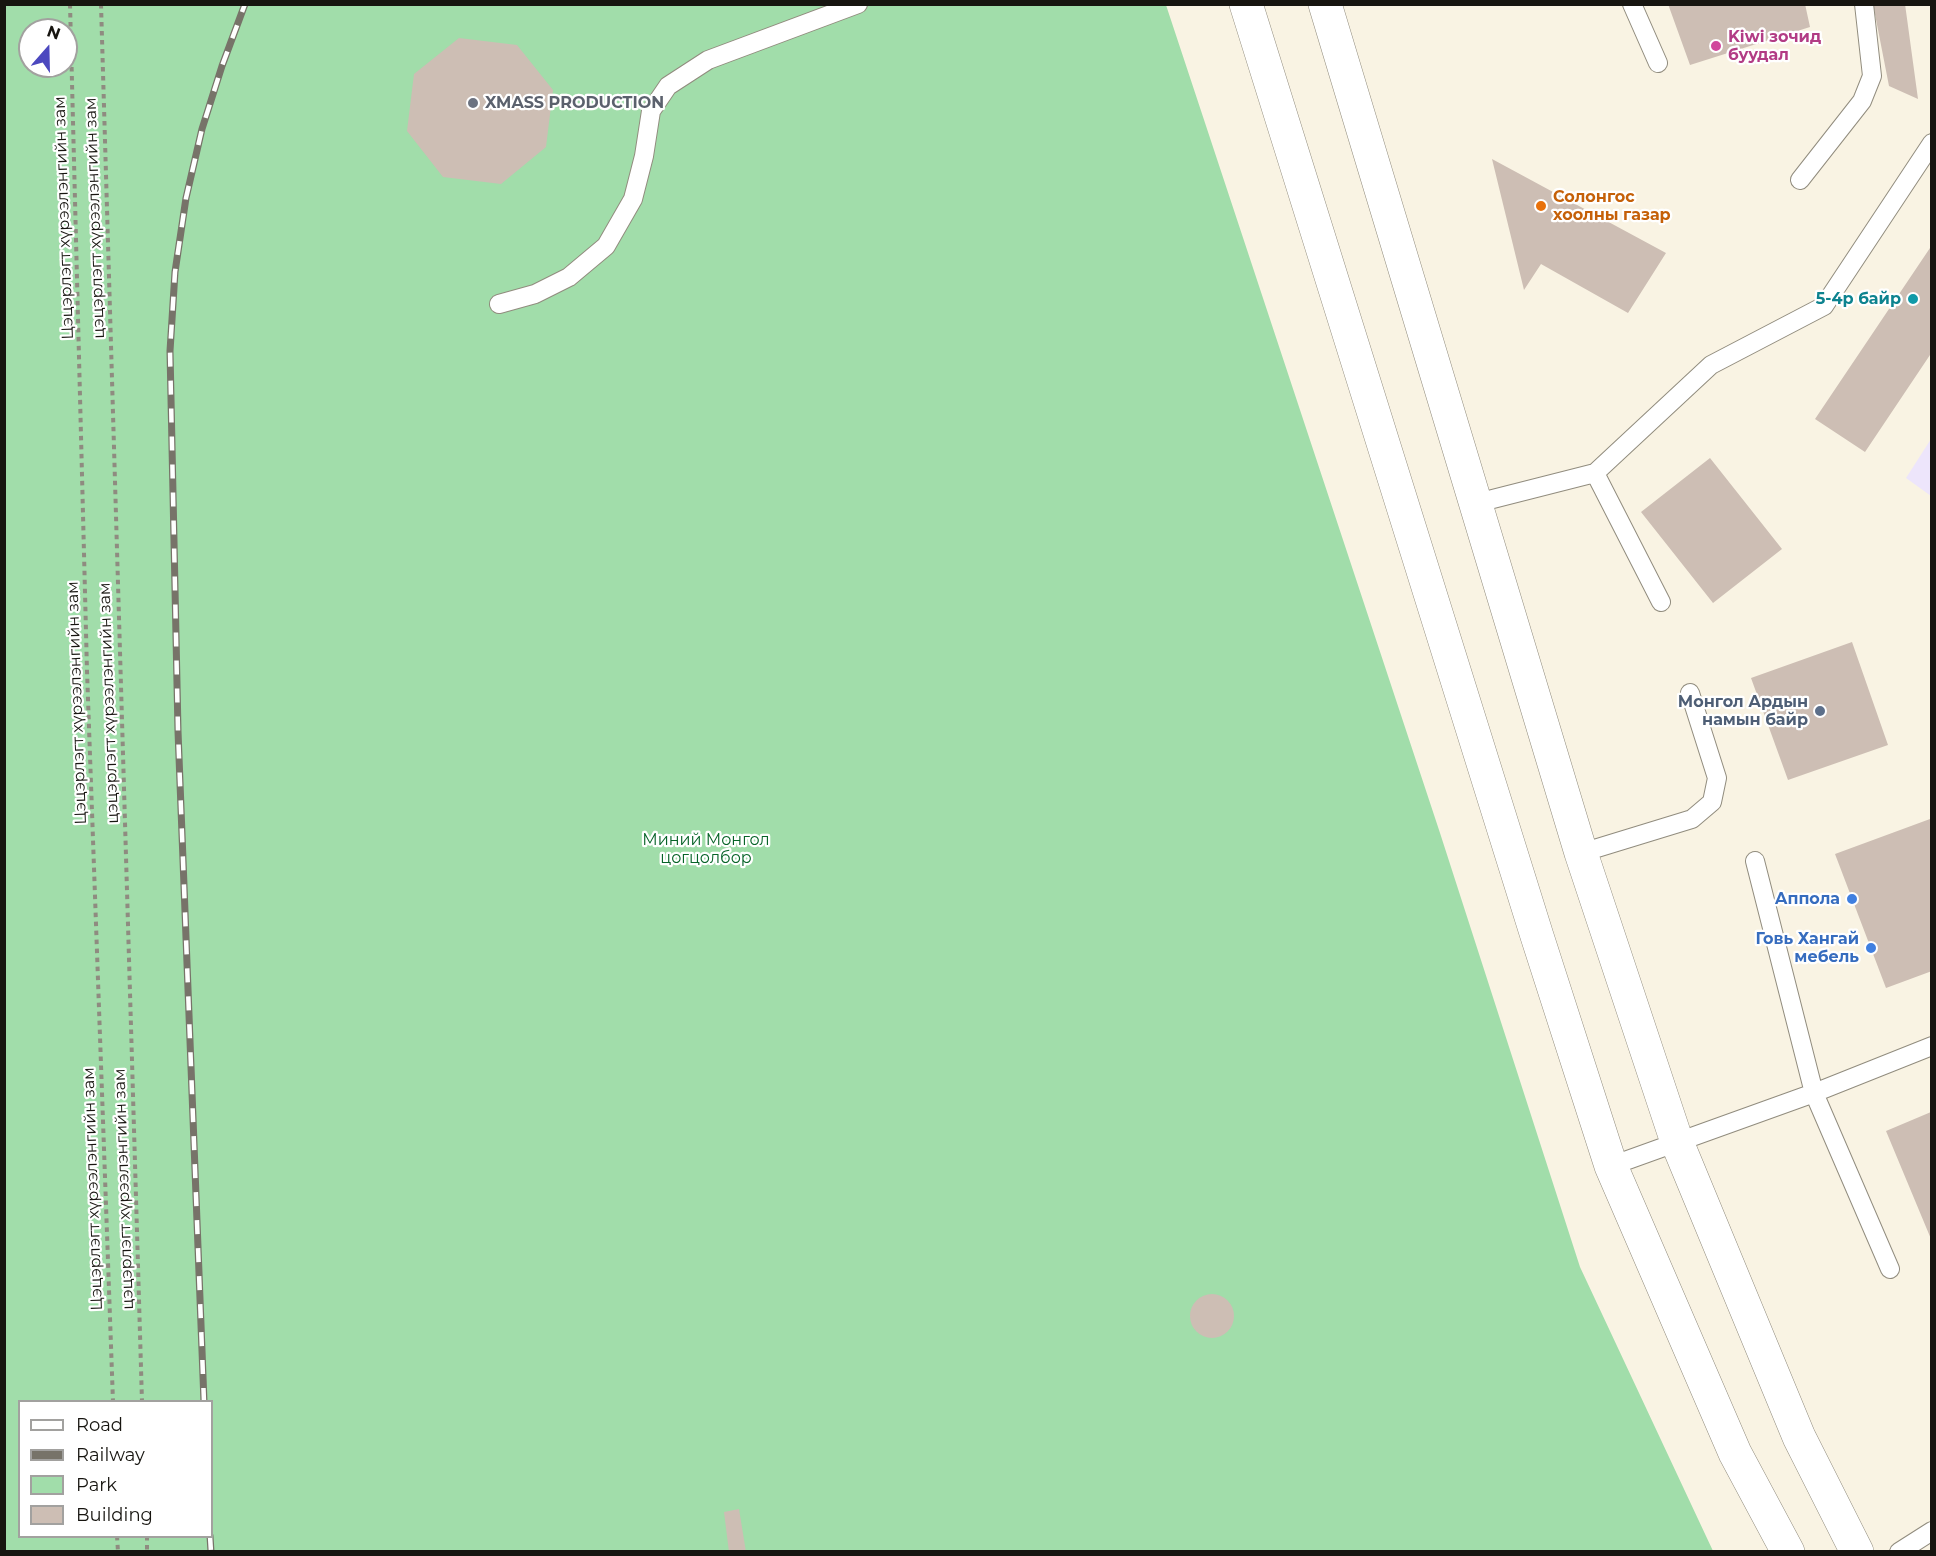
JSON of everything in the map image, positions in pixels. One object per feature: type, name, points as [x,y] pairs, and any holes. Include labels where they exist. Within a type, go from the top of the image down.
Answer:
[{"type":"main road","points":[[1246,4],[1611,1166],[1735,1453],[1788,1551]]},
{"type":"main road","points":[[1325,4],[1581,853],[1677,1142],[1799,1437],[1857,1551]]},
{"type":"lane","points":[[499,304],[535,294],[569,278],[606,246],[633,199],[644,156],[651,111],[668,86],[708,60],[858,4]]},
{"type":"lane","points":[[1632,4],[1658,63]]},
{"type":"lane","points":[[1800,180],[1862,101],[1872,76],[1864,4]]},
{"type":"lane","points":[[1477,503],[1595,473],[1711,365],[1824,306],[1932,143]]},
{"type":"lane","points":[[1595,473],[1661,602]]},
{"type":"lane","points":[[1581,853],[1692,819],[1712,802],[1717,778],[1690,693]]},
{"type":"lane","points":[[1755,861],[1814,1093],[1890,1269]]},
{"type":"lane","points":[[1611,1166],[1814,1093],[1932,1046]]},
{"type":"lane","points":[[1899,1551],[1932,1531]]},
{"type":"path","name":"Цэцэрлэгт хүрээлэнгийн зам","points":[[70,4],[87,670],[113,1400]]},
{"type":"path","name":"цэцэрлэгт хүрээлэнгийн зам","points":[[101,4],[142,1400]]},
{"type":"shaded area","points":[[1931,439],[1931,496],[1906,478]]},
{"type":"green space","name":"Миний Монгол цогцолбор","points":[[5,5],[1166,5],[1440,833],[1580,1267],[1713,1551],[5,1552]]},
{"type":"building","name":"Kiwi зочид буудал","points":[[1668,4],[1805,4],[1810,27],[1690,65]]},
{"type":"building","points":[[1873,4],[1905,4],[1918,99],[1889,86]]},
{"type":"building","points":[[459,38],[517,45],[553,90],[546,147],[501,184],[443,177],[407,131],[414,74]]},
{"type":"building","name":"Солонгос хоолны газар","points":[[1492,159],[1666,253],[1628,313],[1541,264],[1524,290]]},
{"type":"building","name":"5-4р байр","points":[[1932,245],[1932,352],[1865,452],[1815,419]]},
{"type":"building","points":[[1710,458],[1782,549],[1713,603],[1641,512]]},
{"type":"building","name":"Монгол Ардын намын байр","points":[[1852,642],[1888,745],[1788,780],[1751,678]]},
{"type":"building","points":[[1930,819],[1932,971],[1886,988],[1835,854]]},
{"type":"building","points":[[1931,1112],[1931,1239],[1886,1131]]},
{"type":"building","points":[[1212,1294],[1227,1301],[1234,1316],[1227,1331],[1212,1338],[1197,1331],[1190,1316],[1197,1301]]},
{"type":"building","points":[[739,1509],[746,1552],[729,1552],[724,1512]]},
{"type":"railway","points":[[204,1400],[178,731],[170,351],[175,272],[186,198],[202,129],[245,4]]},
{"type":"railway","points":[[210,1538],[211,1552]]},
{"type":"place","name":"Kiwi зочид буудал","points":[[1716,46]]},
{"type":"place","name":"XMASS PRODUCTION","points":[[473,103]]},
{"type":"place","name":"Солонгос хоолны газар","points":[[1541,206]]},
{"type":"place","name":"5-4р байр","points":[[1913,299]]},
{"type":"place","name":"Монгол Ардын намын байр","points":[[1820,711]]},
{"type":"place","name":"Аппола","points":[[1852,899]]},
{"type":"place","name":"Говь Хангай мебель","points":[[1871,948]]}]
